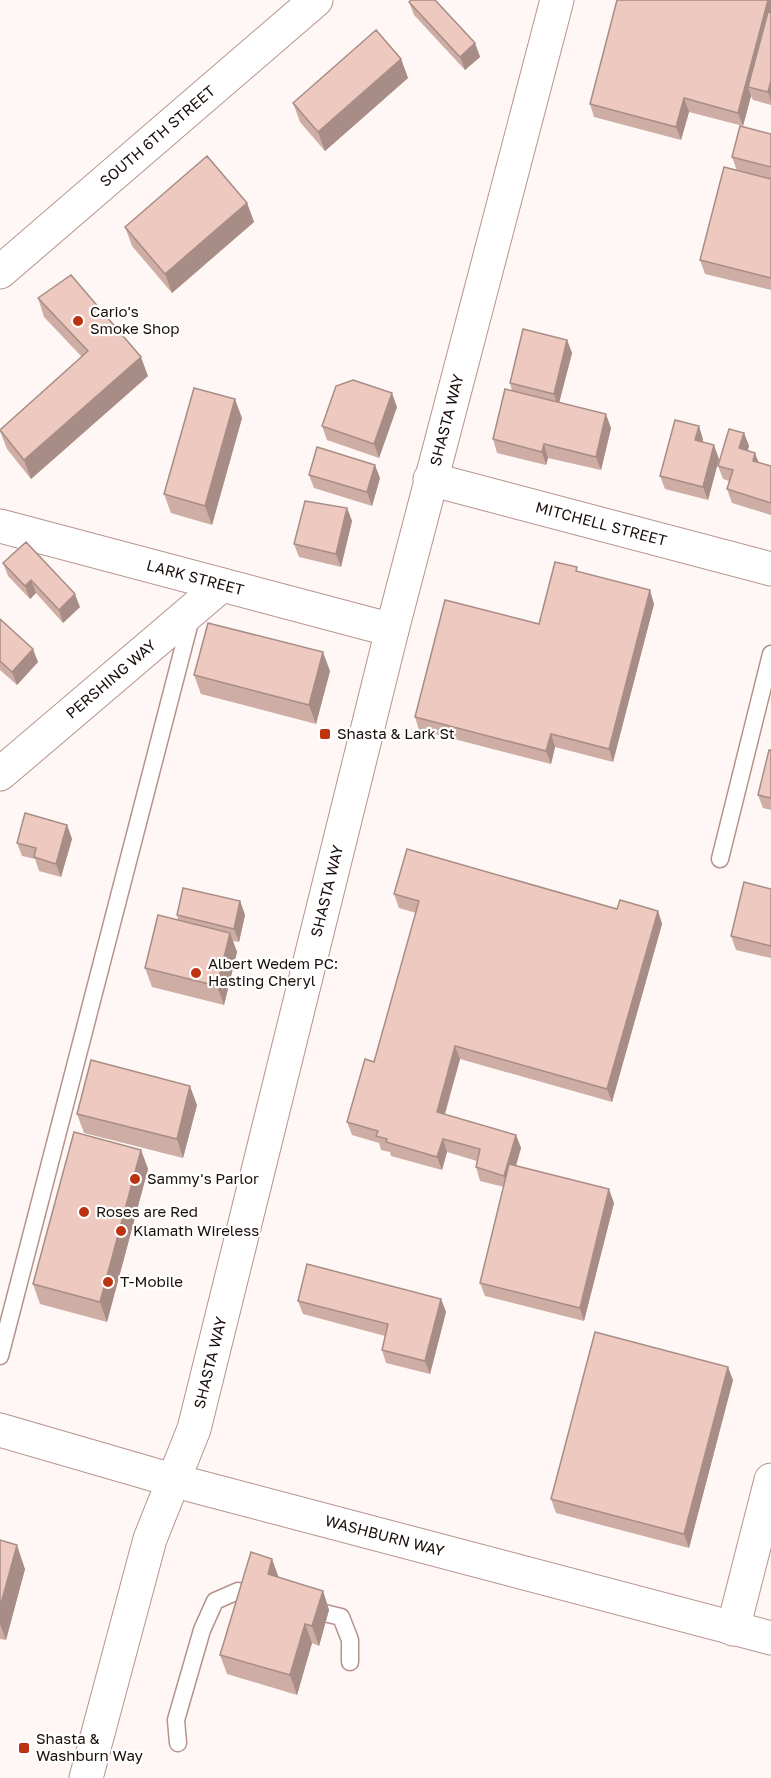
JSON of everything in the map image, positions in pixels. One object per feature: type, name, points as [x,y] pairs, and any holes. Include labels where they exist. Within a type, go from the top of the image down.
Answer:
[{"type":"main road","name":"SOUTH 6TH STREET","points":[[0,272],[316,0]]},
{"type":"main road","name":"SHASTA WAY","points":[[88,1776],[150,1539],[194,1429],[430,479],[557,0]]},
{"type":"main road","name":"MITCHELL STREET","points":[[430,479],[771,569]]},
{"type":"main road","name":"LARK STREET","points":[[0,526],[392,630]]},
{"type":"main road","name":"PERSHING WAY","points":[[0,774],[222,585]]},
{"type":"main road","name":"WASHBURN WAY","points":[[0,1430],[172,1480],[771,1638]]},
{"type":"main road","points":[[734,1629],[771,1480]]},
{"type":"lane","points":[[0,1356],[193,611]]},
{"type":"lane","points":[[720,859],[771,654]]},
{"type":"lane","points":[[178,1743],[177,1720],[202,1630],[215,1601],[238,1591],[272,1600]]},
{"type":"lane","points":[[295,1605],[341,1617],[350,1640],[350,1662]]},
{"type":"building","points":[[411,0],[435,0],[475,43],[460,57],[409,2]]},
{"type":"building","points":[[617,0],[768,0],[738,113],[684,98],[676,127],[590,104]]},
{"type":"building","points":[[768,12],[771,13],[771,80],[768,92],[748,87]]},
{"type":"building","points":[[376,30],[401,59],[318,132],[293,103]]},
{"type":"building","points":[[740,126],[771,134],[771,167],[732,157]]},
{"type":"building","points":[[207,156],[247,203],[165,274],[125,227]]},
{"type":"building","points":[[724,167],[771,179],[771,278],[700,260]]},
{"type":"building","points":[[71,275],[141,357],[24,460],[0,430],[88,351],[38,298]]},
{"type":"building","points":[[523,329],[567,340],[554,394],[510,383]]},
{"type":"building","points":[[353,380],[392,393],[374,444],[322,426],[336,386]]},
{"type":"building","points":[[194,388],[235,399],[205,506],[164,494]]},
{"type":"building","points":[[505,389],[606,414],[596,457],[544,444],[542,452],[493,439]]},
{"type":"building","points":[[675,420],[699,426],[695,440],[714,445],[703,487],[660,476]]},
{"type":"building","points":[[729,429],[744,433],[739,448],[755,453],[753,461],[771,466],[771,503],[727,489],[733,470],[718,466]]},
{"type":"building","points":[[317,447],[375,465],[367,492],[309,475]]},
{"type":"building","points":[[305,501],[347,508],[336,554],[294,544]]},
{"type":"building","points":[[26,542],[75,594],[59,610],[31,580],[25,586],[3,563]]},
{"type":"building","points":[[555,562],[577,567],[576,571],[650,590],[609,749],[551,734],[546,751],[415,717],[445,600],[539,624]]},
{"type":"building","points":[[0,619],[33,649],[12,672],[0,661]]},
{"type":"building","points":[[208,623],[323,652],[309,705],[194,675]]},
{"type":"building","points":[[769,750],[771,750],[771,798],[758,795]]},
{"type":"building","points":[[25,813],[67,825],[56,864],[34,857],[36,848],[17,843]]},
{"type":"building","points":[[407,849],[617,909],[620,900],[658,911],[607,1089],[455,1046],[437,1112],[516,1135],[504,1176],[476,1167],[480,1149],[443,1139],[437,1157],[386,1142],[387,1139],[376,1136],[378,1131],[347,1122],[365,1059],[374,1062],[419,901],[394,894]]},
{"type":"building","points":[[744,882],[771,889],[771,946],[731,936]]},
{"type":"building","points":[[183,888],[240,901],[234,929],[177,915]]},
{"type":"building","points":[[158,915],[230,933],[217,986],[145,968]]},
{"type":"building","points":[[91,1060],[190,1086],[177,1139],[77,1114]]},
{"type":"building","points":[[74,1132],[141,1150],[100,1302],[33,1284]]},
{"type":"building","points":[[509,1164],[609,1189],[580,1308],[480,1283]]},
{"type":"building","points":[[307,1264],[441,1299],[425,1361],[382,1350],[388,1324],[298,1301]]},
{"type":"building","points":[[595,1332],[728,1367],[684,1534],[551,1499]]},
{"type":"building","points":[[0,1540],[17,1545],[0,1607]]},
{"type":"building","points":[[251,1552],[272,1559],[268,1574],[323,1591],[312,1626],[305,1624],[290,1675],[220,1655]]},
{"type":"place","name":"Cario's Smoke Shop","points":[[78,321]]},
{"type":"place","name":"Shasta & Lark St","points":[[325,734]]},
{"type":"place","name":"Albert Wedem PC: Hasting Cheryl","points":[[196,973]]},
{"type":"place","name":"Sammy's Parlor","points":[[135,1179]]},
{"type":"place","name":"Roses are Red","points":[[84,1212]]},
{"type":"place","name":"Klamath Wireless","points":[[121,1231]]},
{"type":"place","name":"T-Mobile","points":[[108,1282]]},
{"type":"place","name":"Shasta & Washburn Way","points":[[24,1748]]}]
